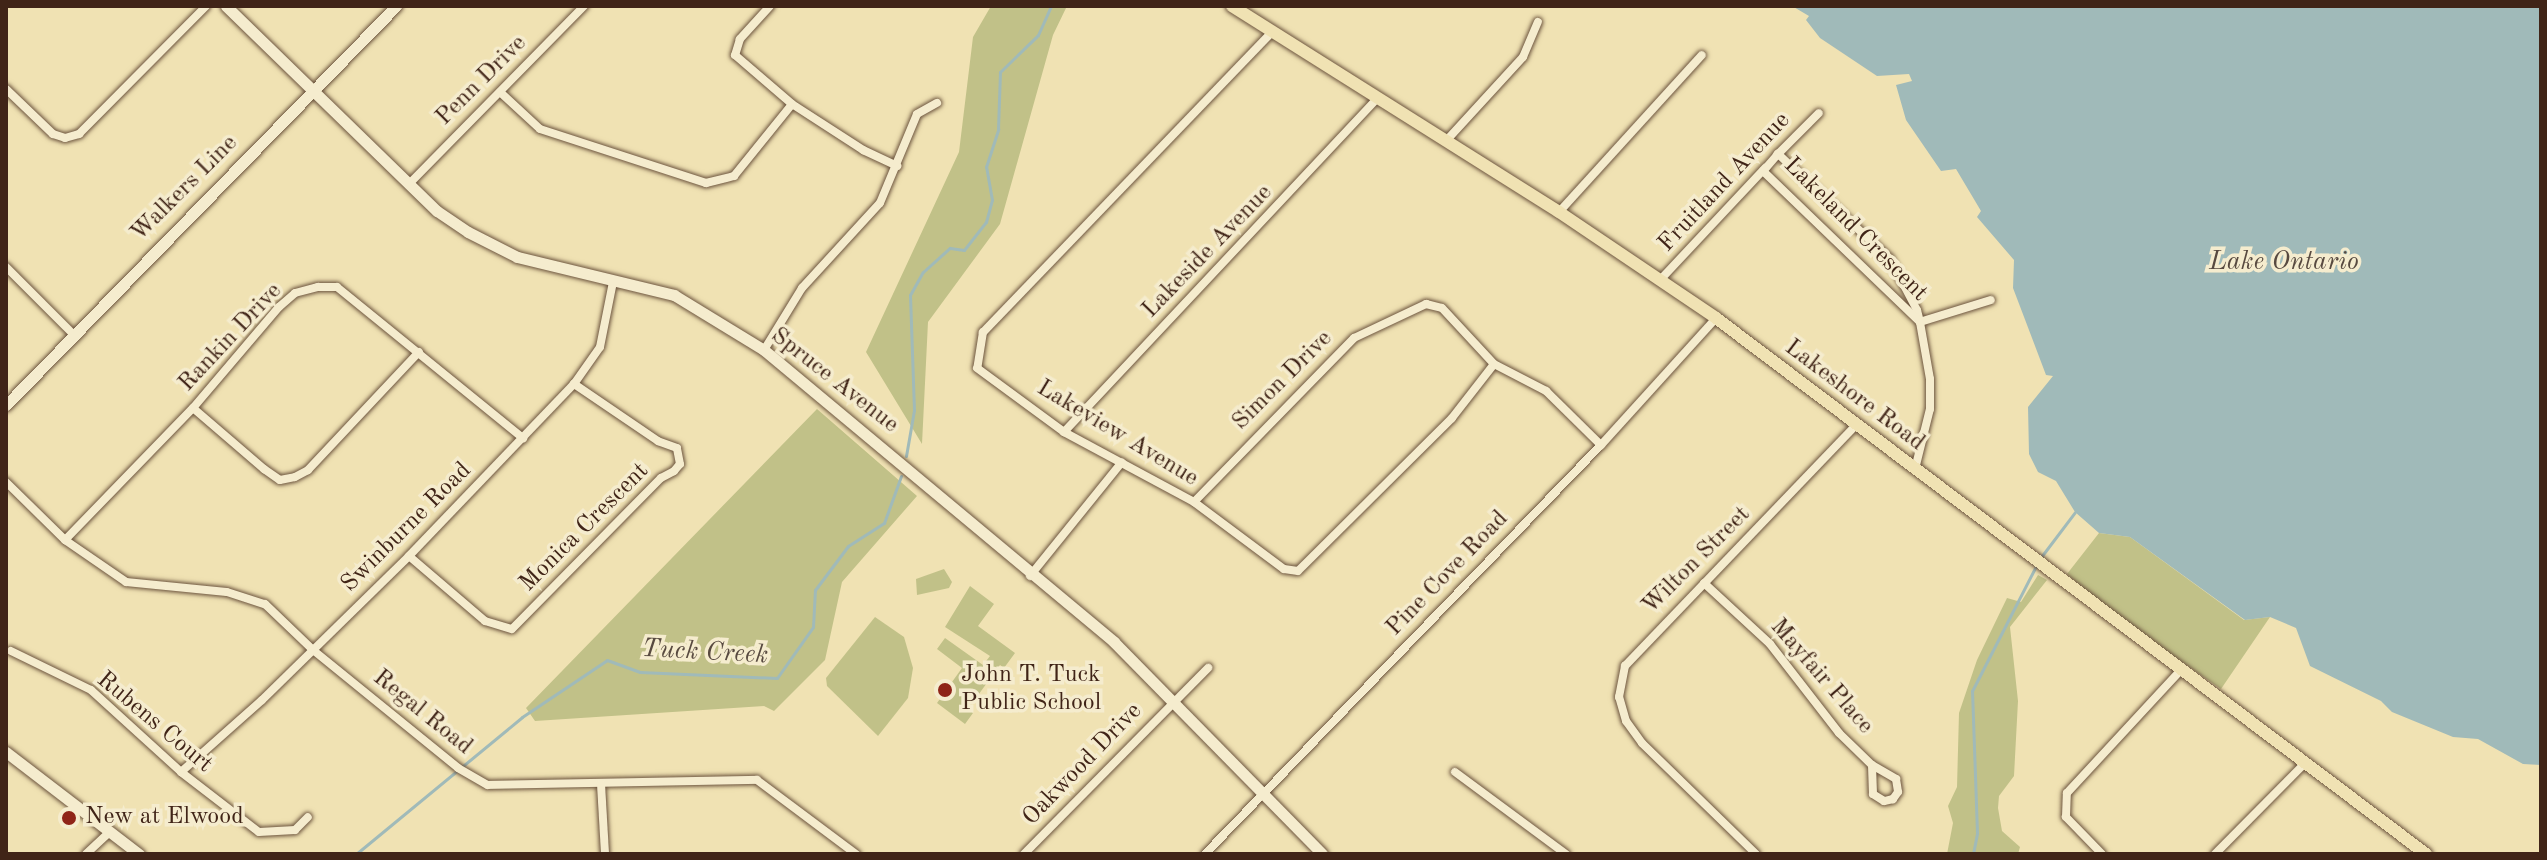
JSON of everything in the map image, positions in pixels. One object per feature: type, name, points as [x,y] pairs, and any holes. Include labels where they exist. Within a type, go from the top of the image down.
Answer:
[{"type":"main road","name":"Lakeshore Road","points":[[1232,6],[1559,212],[1716,318],[2426,854]]},
{"type":"street","points":[[6,89],[53,134],[65,138],[79,134],[206,6]]},
{"type":"street","name":"Spruce Avenue","points":[[226,6],[409,184],[468,232],[517,257],[674,295],[764,350],[887,450],[1030,576],[1114,642],[1260,797],[1322,854]]},
{"type":"street","name":"Walkers Line","points":[[6,405],[396,6]]},
{"type":"street","name":"Penn Drive","points":[[409,184],[584,6]]},
{"type":"street","points":[[770,6],[733,52],[792,104],[863,150],[898,166]]},
{"type":"street","points":[[1446,141],[1523,57],[1538,22]]},
{"type":"street","name":"Lakeview Avenue","points":[[1272,32],[983,332],[977,368],[1064,432],[1194,502],[1284,569],[1298,571],[1442,429],[1494,364]]},
{"type":"street","points":[[1559,212],[1702,55]]},
{"type":"street","points":[[500,92],[540,129],[706,183],[734,176],[792,104]]},
{"type":"street","name":"Lakeside Avenue","points":[[1064,432],[1378,98]]},
{"type":"street","points":[[764,350],[802,288],[880,203],[898,166],[917,114],[937,103]]},
{"type":"street","name":"Fruitland Avenue","points":[[1660,280],[1819,113]]},
{"type":"street","name":"Lakeland Crescent","points":[[1915,470],[1930,409],[1920,322],[1890,259],[1778,154],[1763,171],[1920,322]]},
{"type":"street","points":[[6,267],[73,334]]},
{"type":"street","name":"Swinburne Road","points":[[181,772],[409,556],[574,384],[600,347],[613,282]]},
{"type":"street","name":"Rankin Drive","points":[[65,540],[193,408],[279,307],[295,293],[318,287],[337,287],[523,438]]},
{"type":"street","name":"Lakeland Crescent","points":[[1920,322],[1991,300]]},
{"type":"street","name":"Simon Drive","points":[[1194,502],[1344,347],[1409,309],[1426,304],[1442,308],[1494,364],[1546,391],[1601,445]]},
{"type":"street","name":"Pine Cove Road","points":[[1205,854],[1601,445],[1716,318]]},
{"type":"street","points":[[193,408],[280,480],[295,477],[308,470],[419,352]]},
{"type":"street","name":"Monica Crescent","points":[[409,556],[485,621],[512,629],[661,478],[680,464],[677,448],[658,441],[574,384]]},
{"type":"street","name":"Wilton Street","points":[[1756,854],[1642,743],[1626,721],[1619,697],[1625,666],[1856,425]]},
{"type":"street","points":[[1030,576],[1122,462]]},
{"type":"street","name":"Regal Road","points":[[6,482],[65,540],[126,582],[227,592],[265,604],[313,650],[451,763],[488,785],[601,784],[708,777],[757,780],[856,854]]},
{"type":"street","name":"Mayfair Place","points":[[1704,583],[1770,644],[1818,710],[1872,765],[1896,779],[1898,792],[1893,799],[1884,801],[1873,794],[1872,765]]},
{"type":"street","name":"Rubens Court","points":[[11,651],[91,690],[181,772],[259,832],[295,830],[308,817]]},
{"type":"street","name":"Oakwood Drive","points":[[1024,854],[1208,668]]},
{"type":"street","points":[[2102,854],[2066,817],[2067,793],[2182,669]]},
{"type":"street","points":[[6,752],[139,854]]},
{"type":"street","points":[[2215,854],[2306,762]]},
{"type":"street","points":[[1455,772],[1566,854]]},
{"type":"street","points":[[601,784],[605,854]]},
{"type":"street","points":[[86,854],[110,832]]},
{"type":"green space","points":[[991,6],[1067,6],[1053,35],[1000,224],[928,322],[922,444],[866,352],[959,152],[973,37]]},
{"type":"green space","points":[[817,409],[917,496],[842,582],[825,660],[774,711],[764,706],[535,721],[526,708]]},
{"type":"green space","points":[[2099,533],[2130,537],[2244,620],[2270,617],[2221,689],[2113,614],[2067,574]]},
{"type":"green space","points":[[944,569],[952,582],[949,588],[917,595],[916,579]]},
{"type":"green space","points":[[2038,575],[2047,580],[2010,627],[2018,701],[2014,776],[1999,796],[1998,808],[2002,831],[2020,847],[2018,854],[1947,854],[1953,823],[1948,806],[1957,787],[1959,713],[1977,660],[2007,598],[2021,602]]},
{"type":"green space","points":[[970,586],[994,604],[978,626],[1015,653],[1004,668],[1000,665],[968,709],[973,713],[965,724],[937,703],[962,668],[937,649],[945,638],[983,665],[990,656],[945,627]]},
{"type":"green space","points":[[875,617],[904,637],[913,668],[908,698],[878,736],[827,686],[826,678]]},
{"type":"water","name":"Lake Ontario","points":[[1792,6],[2541,6],[2541,765],[2523,764],[2478,739],[2453,737],[2392,712],[2381,701],[2310,666],[2296,628],[2270,617],[2245,620],[2130,537],[2099,533],[2075,512],[2056,481],[2038,472],[2029,454],[2028,407],[2053,376],[2046,375],[2013,288],[2014,260],[1977,217],[1981,211],[1956,169],[1941,171],[1906,120],[1896,85],[1912,81],[1909,74],[1877,76],[1820,38],[1806,20],[1809,16]]},
{"type":"waterway","name":"Tuck Creek","points":[[906,456],[914,410],[910,295],[923,272],[950,248],[964,250],[986,222],[992,200],[986,167],[998,129],[1000,72],[1038,35],[1051,6]]},
{"type":"waterway","name":"Tuck Creek","points":[[356,854],[522,717],[607,660],[640,672],[777,678],[813,627],[815,590],[848,546],[884,523],[901,476]]},
{"type":"waterway","points":[[2041,557],[2075,512]]},
{"type":"waterway","points":[[1973,854],[1977,833],[1972,691],[2037,564]]},
{"type":"place","name":"John T. Tuck Public School","points":[[945,690]]},
{"type":"place","name":"New at Elwood","points":[[69,818]]}]
